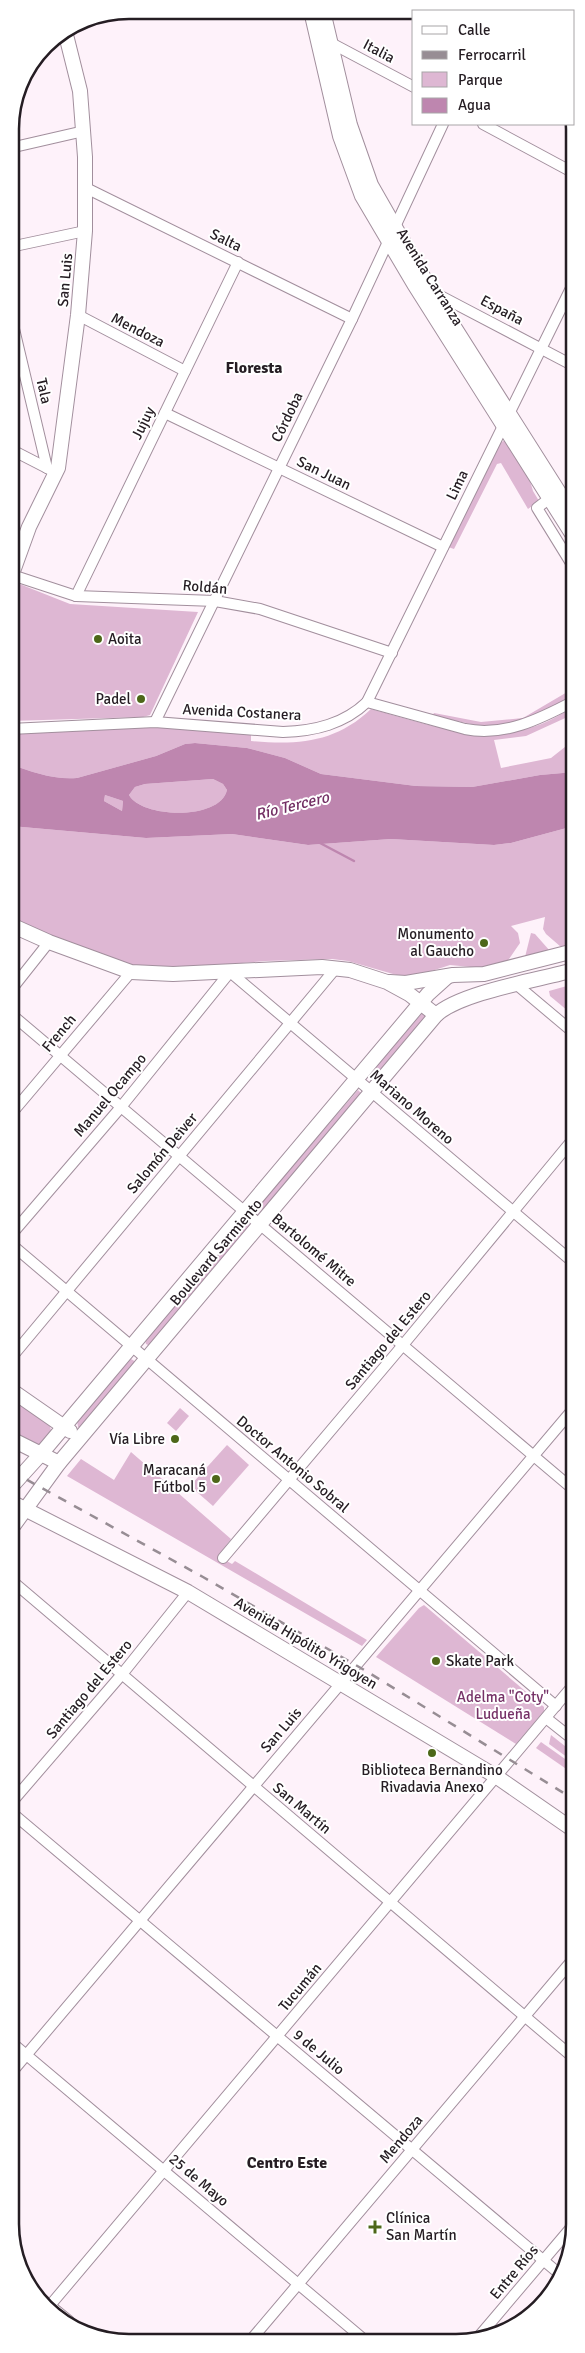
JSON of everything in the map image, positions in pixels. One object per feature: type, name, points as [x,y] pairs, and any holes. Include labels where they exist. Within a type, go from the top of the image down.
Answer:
[{"type":"main road","name":"Avenida Carranza","points":[[313,19],[347,158],[362,196],[391,233],[460,335],[566,524]]},
{"type":"main road","name":"Avenida Carranza","points":[[325,19],[358,154],[414,284],[566,505]]},
{"type":"main road","name":"San Luis","points":[[19,553],[52,470],[60,460],[78,316],[85,230],[84,131],[80,91],[67,37]]},
{"type":"main road","name":"San Luis","points":[[19,539],[29,527]]},
{"type":"main road","points":[[19,929],[131,972],[173,974],[336,968],[350,970],[387,982],[421,1003],[436,1016]]},
{"type":"main road","points":[[387,982],[406,983],[452,976],[484,974],[566,953]]},
{"type":"main road","points":[[549,958],[554,975]]},
{"type":"main road","points":[[453,1003],[566,972]]},
{"type":"main road","points":[[452,976],[458,993],[453,1003]]},
{"type":"main road","name":"Boulevard Sarmiento","points":[[19,1479],[434,987],[452,976]]},
{"type":"main road","name":"Boulevard Sarmiento","points":[[19,1518],[59,1463],[80,1438],[436,1016],[453,1003]]},
{"type":"main road","points":[[19,1395],[80,1438]]},
{"type":"main road","points":[[19,1443],[59,1463]]},
{"type":"main road","name":"Avenida Hipólito Yrigoyen","points":[[19,1506],[188,1592],[343,1683],[497,1777],[566,1825]]},
{"type":"street","name":"Italia","points":[[331,43],[412,86]]},
{"type":"street","name":"Córdoba","points":[[155,722],[352,318],[443,125]]},
{"type":"street","points":[[485,125],[566,169]]},
{"type":"street","points":[[19,146],[84,131]]},
{"type":"street","name":"Salta","points":[[86,188],[352,318]]},
{"type":"street","points":[[19,245],[85,230]]},
{"type":"street","name":"Jujuy","points":[[76,596],[238,262]]},
{"type":"street","name":"España","points":[[414,284],[473,312],[566,362]]},
{"type":"street","name":"Lima","points":[[368,702],[566,298]]},
{"type":"street","points":[[460,335],[456,327],[457,316],[464,312],[473,312]]},
{"type":"street","name":"Mendoza","points":[[78,316],[185,371]]},
{"type":"street","name":"Tala","points":[[19,348],[52,470]]},
{"type":"street","name":"San Juan","points":[[165,413],[443,547]]},
{"type":"street","points":[[19,454],[52,470]]},
{"type":"street","points":[[550,498],[537,508],[566,555]]},
{"type":"street","name":"Roldán","points":[[19,577],[76,596],[215,601],[260,609],[392,653]]},
{"type":"street","points":[[368,702],[447,725],[478,731],[530,724],[566,705]]},
{"type":"street","name":"Avenida Costanera","points":[[19,729],[155,722],[283,732],[302,731],[334,724],[350,716],[368,702]]},
{"type":"street","points":[[19,980],[49,942]]},
{"type":"street","name":"Salomón Deiver","points":[[19,1348],[336,968]]},
{"type":"street","name":"French","points":[[19,1105],[131,972]]},
{"type":"street","name":"Mariano Moreno","points":[[230,972],[566,1256]]},
{"type":"street","name":"Manuel Ocampo","points":[[19,1227],[121,1107],[230,972]]},
{"type":"street","points":[[517,985],[566,1026]]},
{"type":"street","name":"Bartolomé Mitre","points":[[19,1021],[566,1483]]},
{"type":"street","name":"Santiago del Estero","points":[[223,1558],[566,1148]]},
{"type":"street","name":"Doctor Antonio Sobral","points":[[19,1251],[556,1706]]},
{"type":"street","name":"San Luis","points":[[19,2063],[343,1683],[566,1418]]},
{"type":"street","name":"San Martín","points":[[19,1587],[566,2052]]},
{"type":"street","name":"Santiago del Estero","points":[[19,1794],[123,1674],[188,1592]]},
{"type":"street","name":"Tucumán","points":[[52,2303],[566,1693]]},
{"type":"street","points":[[546,1718],[566,1734]]},
{"type":"street","name":"9 de Julio","points":[[19,1819],[556,2271]]},
{"type":"street","name":"Mendoza","points":[[256,2334],[566,1968]]},
{"type":"street","name":"25 de Mayo","points":[[19,2048],[357,2334]]},
{"type":"street","name":"Entre Ríos","points":[[483,2331],[566,2234]]},
{"type":"green space","points":[[505,440],[528,474],[533,491],[539,501],[528,509],[501,463],[497,464],[454,549],[448,547],[500,443]]},
{"type":"green space","name":"Aoita","points":[[19,584],[70,604],[198,612],[150,715],[143,717],[19,721]]},
{"type":"green space","points":[[566,693],[566,701],[520,723],[481,726],[432,716],[434,713],[481,722],[523,718]]},
{"type":"green space","points":[[371,709],[429,725],[490,734],[510,732],[535,726],[566,711],[566,718],[526,736],[494,740],[501,768],[551,758],[566,746],[566,773],[540,775],[472,787],[416,786],[321,774],[285,758],[247,748],[195,743],[185,744],[156,756],[77,778],[51,777],[19,767],[19,732],[154,726],[251,733],[251,741],[300,742],[330,735],[344,729]]},
{"type":"green space","points":[[213,779],[223,784],[227,790],[221,800],[210,807],[196,811],[180,813],[163,812],[136,803],[129,795],[135,787],[145,784]]},
{"type":"green space","points":[[105,795],[123,801],[122,811],[104,801]]},
{"type":"green space","points":[[19,827],[146,838],[232,834],[308,845],[391,839],[494,845],[511,843],[566,828],[566,946],[561,947],[546,934],[543,929],[545,917],[511,926],[518,933],[520,943],[507,962],[481,968],[450,965],[416,976],[400,976],[348,961],[332,959],[265,961],[197,967],[127,965],[19,923]]},
{"type":"green space","points":[[531,933],[535,934],[550,951],[525,957]]},
{"type":"green space","points":[[566,986],[566,1009],[550,996],[549,991]]},
{"type":"green space","points":[[424,1011],[428,1015],[375,1077],[373,1076],[372,1071]]},
{"type":"green space","points":[[358,1090],[362,1094],[265,1210],[262,1210],[260,1204]]},
{"type":"green space","points":[[246,1222],[251,1225],[150,1346],[146,1344],[145,1340]]},
{"type":"green space","points":[[131,1359],[136,1362],[82,1428],[78,1427],[77,1421]]},
{"type":"green space","points":[[19,1403],[50,1424],[51,1431],[38,1446],[19,1438]]},
{"type":"green space","points":[[180,1408],[189,1416],[176,1431],[167,1423]]},
{"type":"green space","points":[[227,1445],[249,1465],[213,1506],[190,1486]]},
{"type":"green space","points":[[131,1452],[231,1539],[218,1556],[232,1564],[235,1561],[367,1640],[362,1646],[67,1476],[81,1459],[114,1480]]},
{"type":"green space","name":"Skate Park","points":[[424,1605],[544,1707],[544,1711],[516,1744],[376,1657],[419,1608]]},
{"type":"green space","points":[[551,1735],[566,1747],[566,1756],[549,1744]]},
{"type":"green space","points":[[541,1742],[566,1760],[566,1769],[536,1748]]},
{"type":"water","name":"Río Tercero","points":[[195,743],[247,748],[285,758],[321,774],[416,786],[472,787],[540,775],[566,773],[566,828],[511,843],[494,845],[391,839],[308,845],[232,834],[146,838],[19,827],[19,767],[51,777],[77,778],[156,756],[185,744]],"holes":[[[213,779],[223,784],[227,790],[221,800],[210,807],[180,813],[163,812],[148,808],[136,803],[129,795],[135,787],[145,784]],[[105,795],[123,801],[122,811],[104,801]]]},
{"type":"waterway","points":[[320,843],[354,861]]},
{"type":"railway","points":[[19,1475],[203,1577],[366,1671],[566,1794]]},
{"type":"place","name":"Aoita","points":[[98,639]]},
{"type":"place","name":"Padel","points":[[141,699]]},
{"type":"place","name":"Monumento al Gaucho","points":[[484,943]]},
{"type":"place","name":"Vía Libre","points":[[175,1439]]},
{"type":"place","name":"Maracaná Fútbol 5","points":[[216,1479]]},
{"type":"place","name":"Skate Park","points":[[436,1661]]},
{"type":"place","name":"Biblioteca Bernandino Rivadavia Anexo","points":[[432,1753]]},
{"type":"place","name":"Clínica San Martín","points":[[375,2227]]},
{"type":"district","name":"Floresta","points":[[254,368]]},
{"type":"district","name":"Centro Este","points":[[287,2163]]},
{"type":"park label","name":"Adelma \"Coty\" Ludueña","points":[[503,1706]]}]
